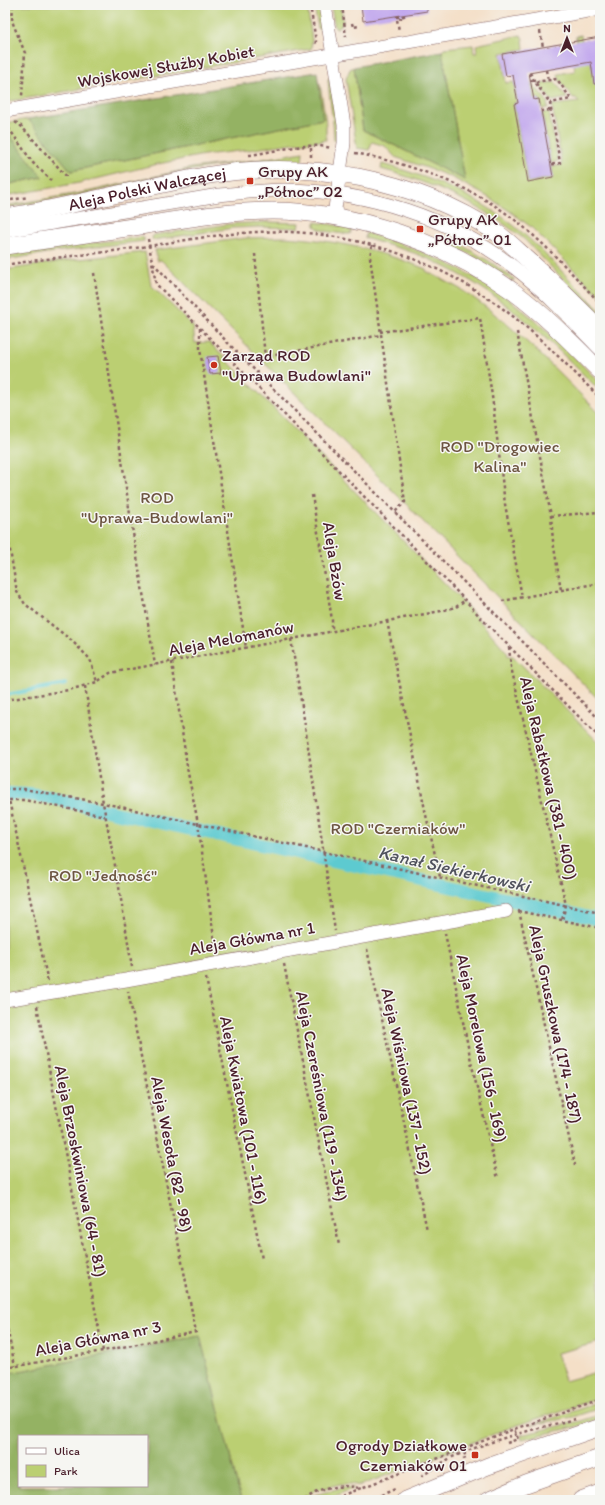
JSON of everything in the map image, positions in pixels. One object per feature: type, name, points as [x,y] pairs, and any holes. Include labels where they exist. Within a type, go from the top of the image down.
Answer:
[{"type":"main road","name":"Aleja Polski Walczącej","points":[[5,217],[67,206],[211,175],[274,170],[311,171],[340,174],[383,182],[428,197],[456,210],[498,234],[562,291],[600,329]]},
{"type":"main road","name":"Aleja Polski Walczącej","points":[[5,246],[245,212],[272,210],[334,216],[383,228],[425,243],[456,256],[486,273],[541,314],[600,371]]},
{"type":"main road","points":[[401,1494],[488,1466],[600,1427]]},
{"type":"main road","points":[[488,1500],[526,1484],[600,1458]]},
{"type":"main road","points":[[581,1500],[600,1493]]},
{"type":"street","points":[[325,5],[344,124],[344,143],[334,216]]},
{"type":"street","name":"Wojskowej Służby Kobiet","points":[[8,115],[600,9]]},
{"type":"street","points":[[5,231],[219,196],[279,190],[337,194],[378,202],[418,214],[485,247],[513,266],[538,287],[600,349]]},
{"type":"street","name":"Aleja Główna nr 1","points":[[5,1000],[203,966],[506,910]]},
{"type":"path","points":[[13,5],[12,21],[25,53],[22,101]]},
{"type":"path","points":[[310,5],[316,41],[315,50]]},
{"type":"path","points":[[342,5],[346,37]]},
{"type":"path","points":[[397,16],[404,16],[404,18],[397,20],[400,32]]},
{"type":"path","points":[[352,23],[353,27],[360,26]]},
{"type":"path","points":[[546,70],[548,80]]},
{"type":"path","points":[[530,73],[550,103],[560,164],[550,165]]},
{"type":"path","points":[[530,80],[535,82],[557,79],[571,99],[550,103]]},
{"type":"path","points":[[541,111],[551,110]]},
{"type":"path","points":[[8,115],[21,126],[67,177]]},
{"type":"path","points":[[5,123],[33,163],[51,180]]},
{"type":"path","points":[[311,164],[312,146]]},
{"type":"path","points":[[374,161],[375,157]]},
{"type":"path","points":[[146,225],[156,284],[464,601],[600,738]]},
{"type":"path","points":[[5,265],[220,235],[258,232],[316,235],[372,245],[419,261],[456,278],[484,295],[528,328],[600,398]]},
{"type":"path","points":[[372,245],[370,257],[405,502],[395,512]]},
{"type":"path","points":[[255,254],[265,357],[381,336]]},
{"type":"path","points":[[152,262],[228,343],[600,720]]},
{"type":"path","points":[[94,273],[131,521],[155,665]]},
{"type":"path","points":[[380,332],[480,318],[492,396],[505,504],[522,597]]},
{"type":"path","points":[[200,328],[199,343],[246,648]]},
{"type":"path","points":[[517,332],[551,516],[553,541],[561,590]]},
{"type":"path","name":"Aleja Bzów","points":[[312,495],[332,620],[332,631]]},
{"type":"path","points":[[551,516],[600,512]]},
{"type":"path","points":[[5,520],[17,592],[25,604],[71,640],[90,659],[97,682]]},
{"type":"path","points":[[502,601],[600,583]]},
{"type":"path","name":"Aleja Melomanów","points":[[5,700],[69,690],[97,682],[110,673],[441,611],[456,607],[464,601]]},
{"type":"path","points":[[387,621],[440,877]]},
{"type":"path","points":[[290,639],[304,720],[336,941]]},
{"type":"path","name":"Aleja Rabatkowa (381 - 400)","points":[[509,646],[511,667],[566,905]]},
{"type":"path","points":[[172,662],[188,773],[198,823],[218,963]]},
{"type":"path","name":"Aleja Wesoła (82 - 98)","points":[[84,686],[103,803],[118,881],[130,979],[196,1332]]},
{"type":"path","points":[[5,777],[6,789],[24,789],[103,803],[322,850],[600,913]]},
{"type":"path","points":[[5,800],[24,800],[106,816]]},
{"type":"path","points":[[9,800],[50,992]]},
{"type":"path","points":[[562,920],[566,905]]},
{"type":"path","points":[[506,910],[519,911],[600,928]]},
{"type":"path","name":"Aleja Gruszkowa (174 - 187)","points":[[519,911],[575,1165]]},
{"type":"path","name":"Aleja Morelowa (156 - 169)","points":[[442,923],[498,1179]]},
{"type":"path","name":"Aleja Wiśniowa (137 - 152)","points":[[365,936],[427,1230]]},
{"type":"path","name":"Aleja Czereśniowa (119 - 134)","points":[[281,951],[339,1245]]},
{"type":"path","name":"Aleja Kwiatowa (101 - 116)","points":[[203,966],[262,1259]]},
{"type":"path","name":"Aleja Brzoskwiniowa (64 - 81)","points":[[35,996],[103,1351]]},
{"type":"path","points":[[5,1318],[16,1366]]},
{"type":"path","name":"Aleja Główna nr 3","points":[[5,1368],[103,1351],[196,1332]]},
{"type":"path","points":[[330,1500],[514,1429],[600,1400]]},
{"type":"path","points":[[415,1479],[454,1456],[465,1454],[516,1434],[577,1419]]},
{"type":"path","points":[[503,1444],[518,1438],[514,1429]]},
{"type":"path","points":[[462,1449],[465,1454]]},
{"type":"path","points":[[305,1500],[308,1496],[320,1491],[340,1486],[351,1486],[358,1488]]},
{"type":"path","points":[[370,1500],[401,1494]]},
{"type":"green space","points":[[5,5],[307,5],[312,40],[311,49],[5,102]]},
{"type":"green space","points":[[314,5],[320,5],[324,30],[321,31],[318,28]]},
{"type":"green space","points":[[341,6],[343,23],[338,28],[335,28],[331,7]]},
{"type":"green space","points":[[521,35],[524,49],[501,53],[506,83],[514,82],[517,102],[514,103],[528,182],[553,178],[552,167],[562,165],[552,105],[579,102],[576,98],[573,98],[560,81],[558,74],[575,71],[571,48],[576,41],[576,36],[581,35],[582,41],[588,40],[592,68],[597,67],[600,88],[600,296],[531,227],[488,197],[453,178],[395,157],[385,146],[372,142],[369,150],[357,148],[346,79],[350,69],[354,67],[363,130],[465,180],[442,51],[444,48],[473,45],[474,53],[477,53],[476,45]]},
{"type":"green space","points":[[442,51],[465,180],[363,130],[354,67]]},
{"type":"green space","points":[[317,72],[323,119],[71,171],[28,119]]},
{"type":"green space","points":[[330,78],[337,124],[337,142],[334,140],[328,79]]},
{"type":"green space","points":[[318,82],[320,84],[326,123],[326,140],[204,155],[158,164],[79,183],[5,196],[5,185],[42,177],[5,129],[5,123],[28,119],[71,171],[323,119]]},
{"type":"green space","points":[[531,82],[547,101],[548,108],[542,109],[540,99],[534,99]]},
{"type":"green space","points":[[555,82],[567,98],[552,101],[540,86],[540,84]]},
{"type":"green space","points":[[549,112],[558,161],[551,163],[542,113]]},
{"type":"green space","points":[[5,129],[42,177],[5,185]]},
{"type":"green space","points":[[303,152],[302,162],[258,162],[216,166],[174,173],[91,193],[5,208],[5,206],[91,191],[192,168],[257,160]]},
{"type":"green space","points":[[382,164],[451,188],[499,215],[523,233],[551,260],[600,310],[600,317],[524,239],[508,227],[456,196],[419,181],[381,169]]},
{"type":"green space","points":[[269,222],[300,223],[299,228],[233,228],[153,240],[152,237],[154,235],[230,224]]},
{"type":"green space","points":[[315,222],[353,228],[350,234],[342,234],[321,230],[315,226]]},
{"type":"green space","points":[[366,233],[405,245],[442,261],[460,269],[495,290],[523,310],[557,340],[600,383],[600,391],[541,334],[500,301],[478,286],[429,259],[406,250],[365,238]]},
{"type":"green space","name":"ROD \"Drogowiec Kalina\"","points":[[284,237],[339,243],[391,256],[426,269],[426,271],[471,296],[506,323],[538,352],[600,414],[600,701],[402,500],[161,260],[157,261],[155,250],[246,238]]},
{"type":"green space","points":[[448,237],[489,261],[514,279],[513,281],[469,254],[445,242]]},
{"type":"green space","points":[[144,238],[144,241],[54,252],[5,260],[5,255],[56,247]]},
{"type":"green space","points":[[145,252],[151,285],[193,326],[195,343],[209,342],[463,602],[507,652],[508,656],[513,656],[600,744],[600,1342],[557,1353],[565,1381],[600,1371],[600,1398],[515,1426],[359,1486],[352,1484],[340,1484],[314,1491],[302,1500],[241,1500],[200,1336],[5,1374],[5,270],[70,260]]},
{"type":"green space","points":[[200,1336],[241,1500],[5,1500],[5,1374]]},
{"type":"green space","points":[[600,1402],[600,1408],[573,1417],[532,1425]]},
{"type":"green space","points":[[600,1415],[600,1419],[579,1426],[522,1439],[521,1435]]},
{"type":"green space","points":[[344,1487],[354,1488],[325,1500],[307,1500],[314,1495]]},
{"type":"building","points":[[361,5],[427,5],[427,11],[363,21]]},
{"type":"building","points":[[600,37],[600,84],[594,84],[591,62],[529,73],[534,100],[539,99],[553,177],[528,182],[514,104],[518,103],[513,75],[506,76],[502,54]]},
{"type":"building","name":"Zarząd ROD \"Uprawa Budowlani\"","points":[[218,356],[221,373],[210,374],[207,357]]},
{"type":"waterway","points":[[5,695],[66,684]]},
{"type":"waterway","name":"Kanał Siekierkowski","points":[[5,794],[42,796],[103,810]]},
{"type":"waterway","name":"Kanał Siekierkowski","points":[[108,811],[198,831]]},
{"type":"waterway","name":"Kanał Siekierkowski","points":[[200,831],[560,911]]},
{"type":"waterway","name":"Kanał Siekierkowski","points":[[566,912],[600,920]]},
{"type":"place","name":"Grupy AK „Północ” 02","points":[[250,181]]},
{"type":"place","name":"Grupy AK „Północ” 01","points":[[420,229]]},
{"type":"place","name":"Zarząd ROD \"Uprawa Budowlani\"","points":[[214,365]]},
{"type":"place","name":"Ogrody Działkowe Czerniaków 01","points":[[475,1455]]},
{"type":"park label","name":"ROD \"Uprawa-Budowlani\"","points":[[157,507]]},
{"type":"park label","name":"ROD \"Czerniaków\"","points":[[398,828]]},
{"type":"park label","name":"ROD \"Jedność\"","points":[[103,875]]}]
